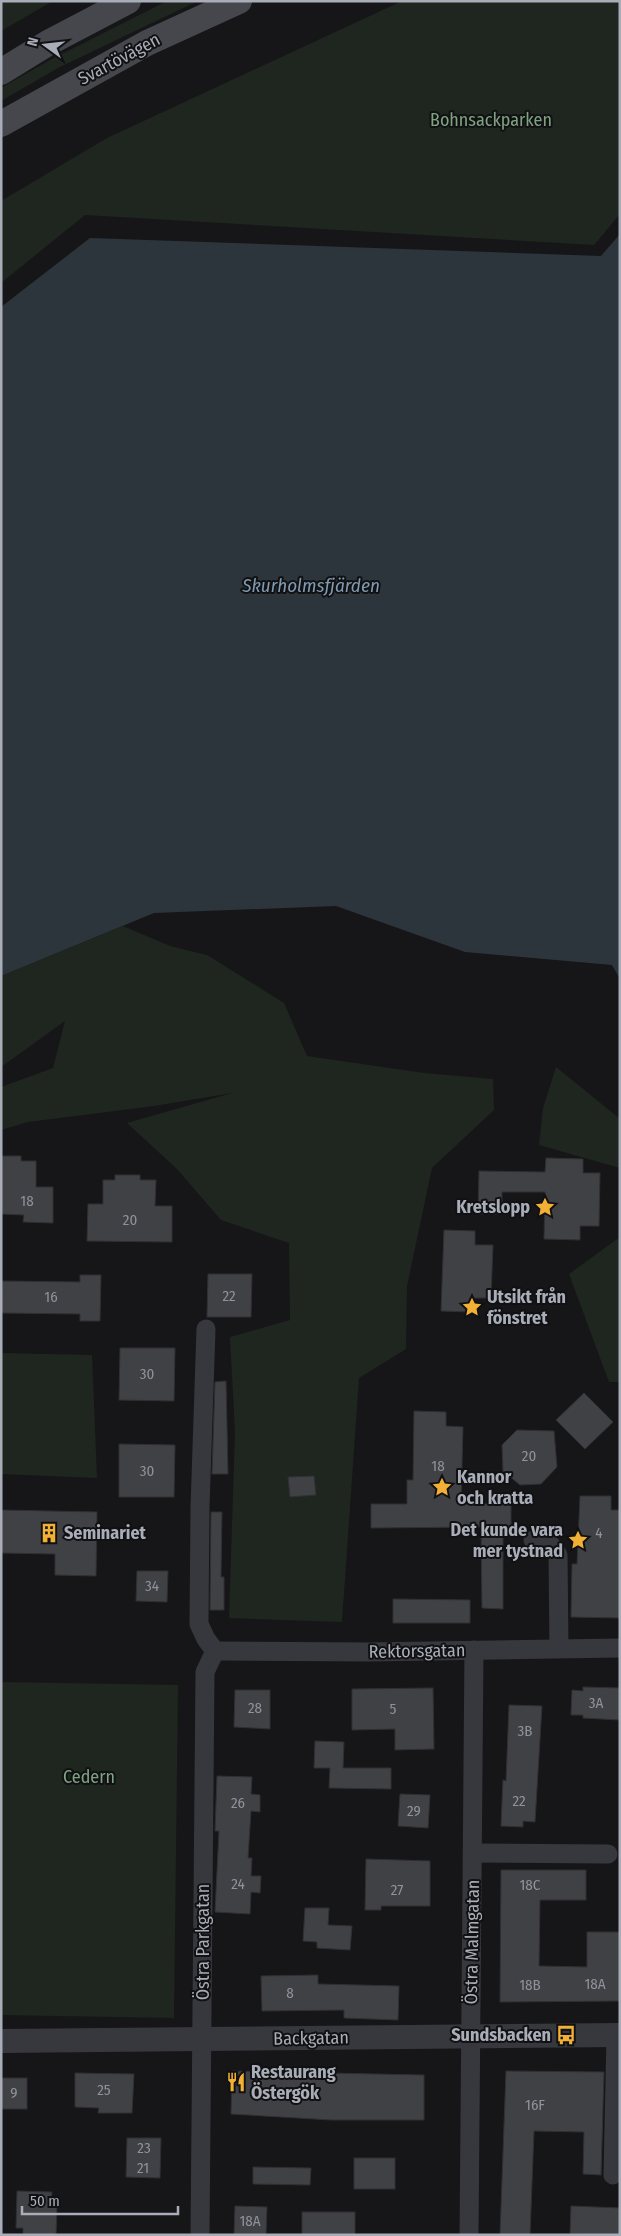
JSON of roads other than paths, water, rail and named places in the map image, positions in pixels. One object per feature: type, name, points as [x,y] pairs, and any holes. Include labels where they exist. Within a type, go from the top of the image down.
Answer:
[{"type":"main road","points":[[1,72],[48,43],[128,1]]},
{"type":"main road","name":"Svartövägen","points":[[1,124],[147,43],[239,1]]},
{"type":"street","points":[[206,1329],[200,1507],[199,1624],[206,1640],[215,1651]]},
{"type":"street","points":[[533,1540],[550,1544],[558,1555],[559,1648]]},
{"type":"street","name":"Rektorsgatan","points":[[215,1651],[620,1648]]},
{"type":"street","name":"Östra Malmgatan","points":[[469,2235],[474,1853],[474,1650]]},
{"type":"street","name":"Östra Parkgatan","points":[[200,2235],[205,1672],[215,1651]]},
{"type":"street","points":[[474,1853],[608,1854]]},
{"type":"street","points":[[612,2175],[618,2035]]},
{"type":"street","name":"Backgatan","points":[[1,2041],[618,2035]]},
{"type":"water","name":"Skurholmsfjärden","points":[[620,234],[620,979],[612,965],[465,952],[336,906],[154,913],[1,976],[1,307],[90,238],[601,256]]},
{"type":"place","name":"Kretslopp","points":[[545,1207]]},
{"type":"place","name":"Utsikt från fönstret","points":[[472,1307]]},
{"type":"place","name":"Kannor och kratta","points":[[442,1487]]},
{"type":"place","name":"Seminariet","points":[[49,1533]]},
{"type":"place","name":"Det kunde vara mer tystnad","points":[[578,1540]]},
{"type":"place","name":"Sundsbacken","points":[[566,2035]]},
{"type":"place","name":"Restaurang Östergök","points":[[236,2082]]},
{"type":"park label","name":"Bohnsackparken","points":[[491,120]]},
{"type":"park label","name":"Cedern","points":[[89,1777]]}]
